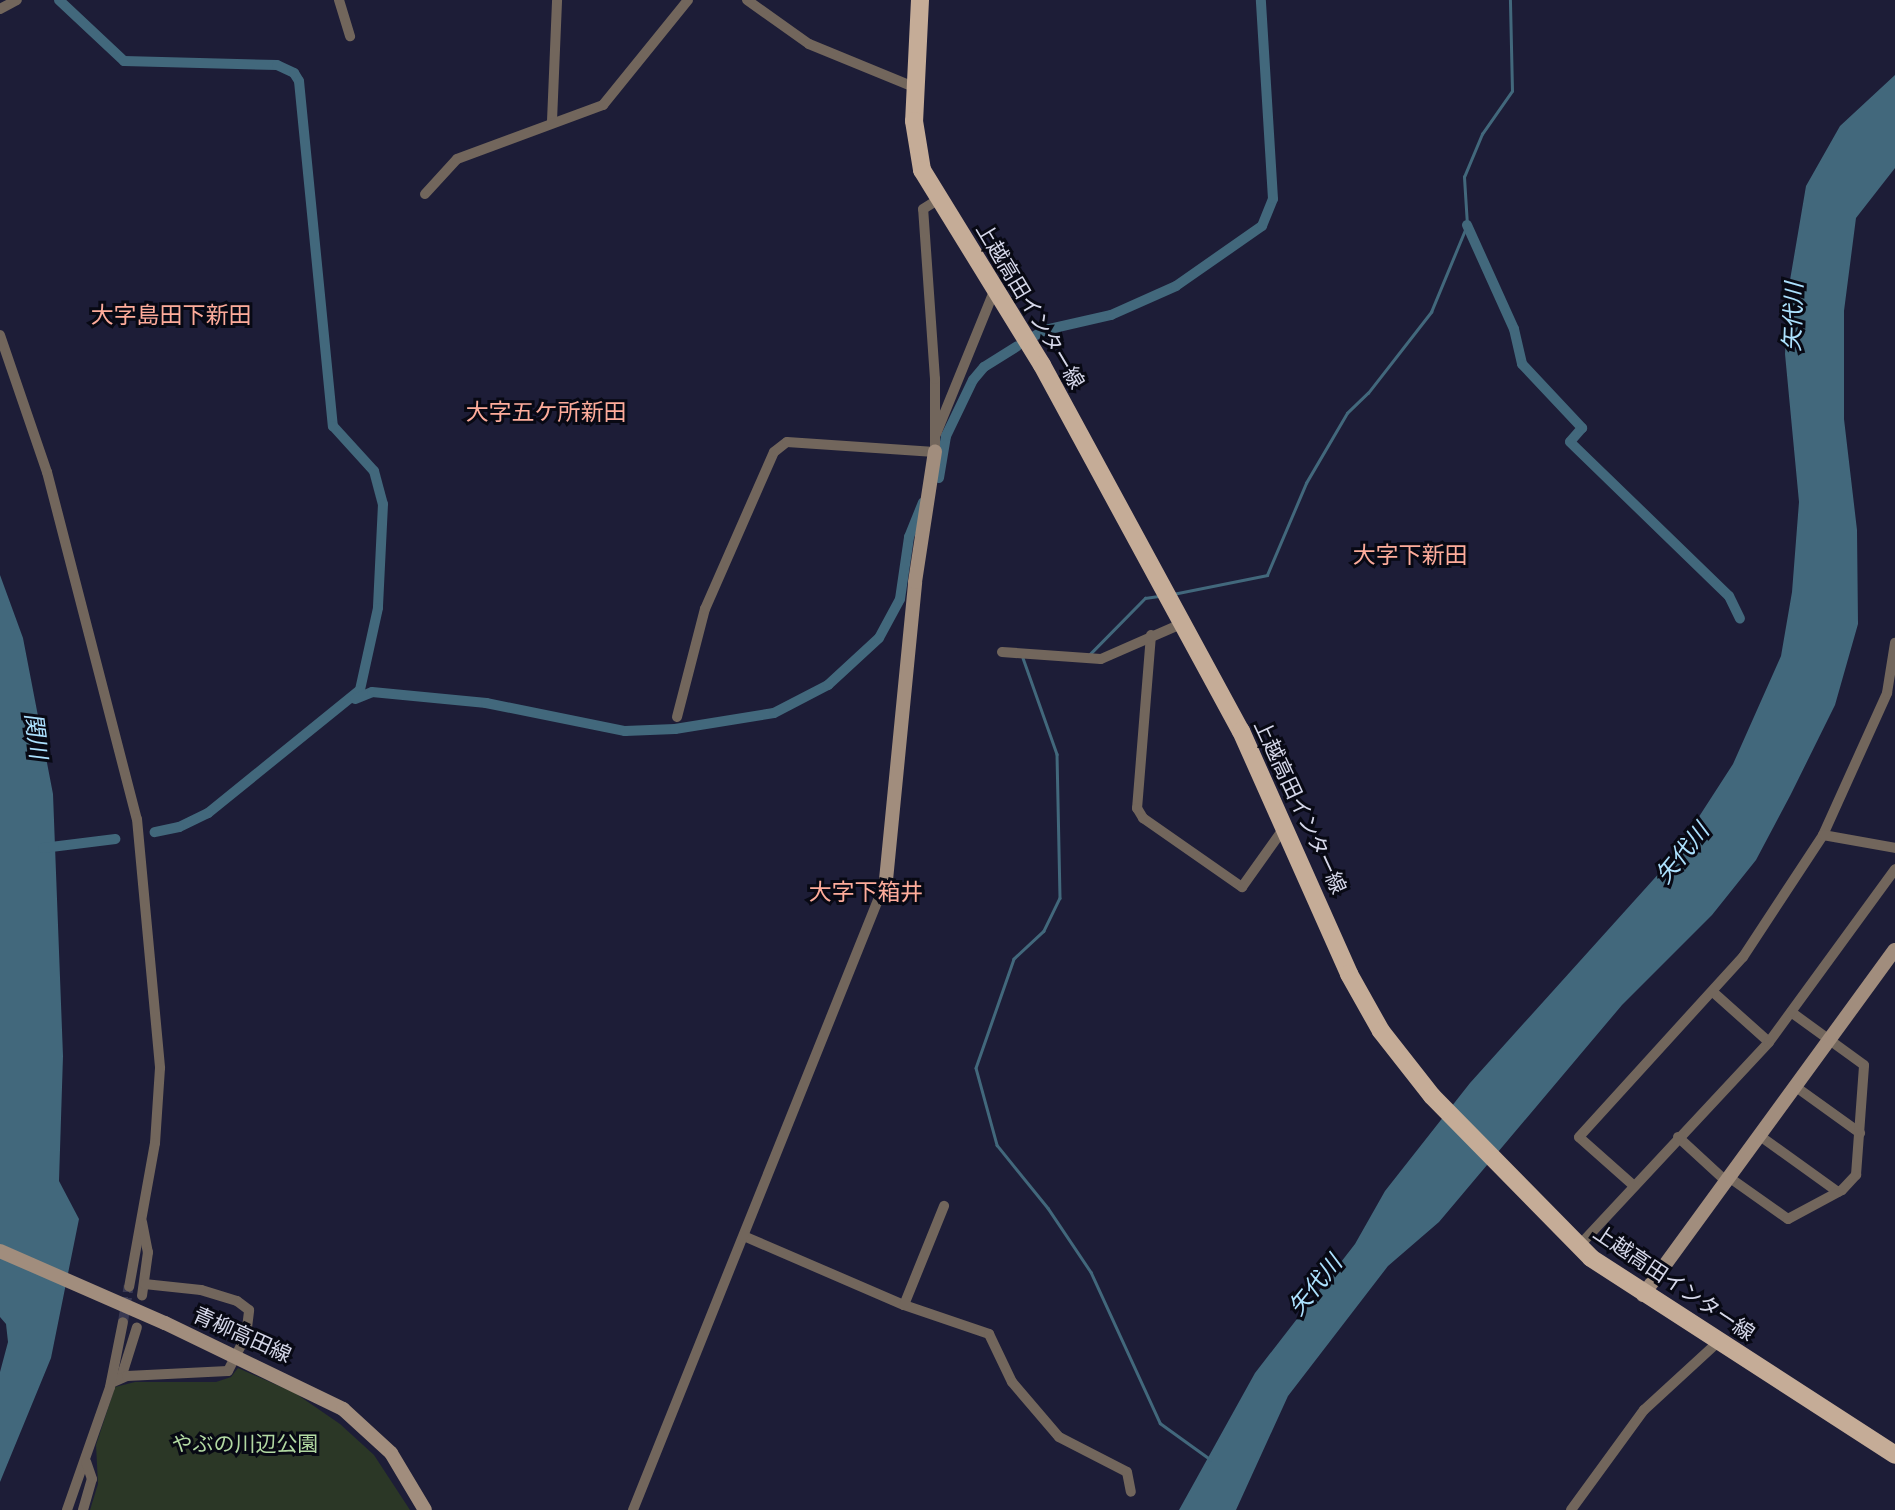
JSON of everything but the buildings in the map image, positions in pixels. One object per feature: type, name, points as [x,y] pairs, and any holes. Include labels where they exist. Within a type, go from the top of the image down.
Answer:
[{"type":"main road","name":"上越高田インター線","points":[[919,0],[914,87],[917,158],[1120,505],[1181,624],[1241,731],[1286,825],[1366,1007],[1401,1060],[1578,1247],[1643,1295],[1895,1455]]},
{"type":"street","points":[[0,9],[18,0]]},
{"type":"street","points":[[339,0],[350,36]]},
{"type":"street","points":[[552,121],[557,0]]},
{"type":"street","points":[[425,194],[457,159],[552,121],[603,105],[688,0]]},
{"type":"street","points":[[747,0],[809,44],[914,87]]},
{"type":"street","points":[[633,1510],[746,1237],[886,880],[915,582],[935,444],[923,209],[939,199]]},
{"type":"street","points":[[935,444],[995,289]]},
{"type":"street","points":[[0,335],[47,472],[137,819],[160,1048],[155,1143],[129,1287]]},
{"type":"street","points":[[677,717],[705,609],[774,453],[787,442],[935,444]]},
{"type":"street","points":[[1002,652],[1101,659],[1181,624]]},
{"type":"street","points":[[1151,635],[1137,808],[1143,818],[1242,887],[1286,825]]},
{"type":"street","points":[[1633,1185],[1579,1137],[1713,992],[1762,932],[1823,835],[1891,694],[1895,643]]},
{"type":"street","points":[[1823,835],[1895,848]]},
{"type":"street","points":[[1578,1247],[1769,1042],[1895,869]]},
{"type":"street","points":[[1643,1295],[1895,950]]},
{"type":"street","points":[[1713,992],[1769,1042]]},
{"type":"street","points":[[1678,1138],[1728,1180],[1788,1219],[1838,1192],[1856,1175],[1864,1065],[1791,1012]]},
{"type":"street","points":[[1796,1087],[1860,1133]]},
{"type":"street","points":[[1760,1136],[1838,1192]]},
{"type":"street","points":[[904,1305],[944,1206]]},
{"type":"street","points":[[141,1219],[148,1252],[142,1296]]},
{"type":"street","points":[[746,1237],[904,1305],[989,1334],[1012,1382],[1059,1437],[1127,1472],[1131,1492]]},
{"type":"street","name":"青柳高田線","points":[[0,1251],[236,1356],[343,1409],[391,1453],[425,1510]]},
{"type":"street","points":[[116,1380],[219,1374],[229,1371],[250,1321],[249,1310],[237,1301],[201,1290],[144,1284]]},
{"type":"street","points":[[116,1380],[124,1322]]},
{"type":"street","points":[[67,1510],[137,1327]]},
{"type":"street","points":[[1571,1510],[1644,1410],[1718,1342]]},
{"type":"street","points":[[83,1510],[92,1479],[86,1462]]},
{"type":"green space","name":"やぶの川辺公園","points":[[238,1368],[295,1393],[340,1424],[374,1455],[410,1510],[90,1510],[98,1484],[96,1445],[115,1387],[135,1382],[216,1382],[231,1377]]},
{"type":"water","name":"矢代川","points":[[1895,75],[1895,168],[1856,218],[1844,311],[1844,419],[1857,530],[1858,624],[1835,705],[1791,794],[1756,860],[1712,915],[1622,1005],[1439,1222],[1388,1266],[1288,1396],[1236,1510],[1179,1510],[1255,1373],[1355,1244],[1385,1191],[1470,1083],[1671,860],[1733,764],[1781,656],[1792,592],[1799,502],[1785,354],[1789,286],[1806,186],[1840,126]]},
{"type":"water","name":"関川","points":[[0,575],[23,638],[53,794],[63,1056],[59,1181],[79,1219],[51,1358],[0,1482],[0,1372],[8,1342],[6,1324],[0,1317]]},
{"type":"waterway","points":[[59,0],[124,61],[277,65],[294,73],[299,81],[333,426],[374,471],[383,504],[378,608],[360,690],[208,813],[179,827],[155,832]]},
{"type":"waterway","points":[[1031,338],[1045,330],[1111,315],[1176,286],[1262,226],[1273,199],[1261,0]]},
{"type":"waterway","points":[[1173,594],[1267,575],[1306,483],[1347,413],[1368,393],[1431,312],[1467,225],[1464,177],[1482,134],[1512,91],[1510,0]]},
{"type":"waterway","points":[[1467,225],[1514,329],[1522,364],[1582,428],[1570,442],[1729,596],[1740,619]]},
{"type":"waterway","points":[[939,478],[946,436],[973,380],[984,367],[1017,346]]},
{"type":"waterway","points":[[355,699],[372,692],[486,703],[625,731],[675,729],[774,713],[828,685],[879,638],[900,599],[909,537],[923,503]]},
{"type":"waterway","points":[[1089,655],[1145,598],[1160,596]]},
{"type":"waterway","points":[[1023,658],[1057,754],[1060,898],[1044,931],[1014,959],[976,1068],[997,1145],[1048,1208],[1091,1272],[1160,1423],[1210,1459]]},
{"type":"waterway","points":[[43,848],[115,839]]},
{"type":"tunnel","points":[[123,1322],[129,1285]]},
{"type":"district","name":"大字島田下新田","points":[[171,316]]},
{"type":"district","name":"大字五ケ所新田","points":[[546,413]]},
{"type":"district","name":"大字下新田","points":[[1410,556]]},
{"type":"district","name":"大字下箱井","points":[[866,893]]}]
